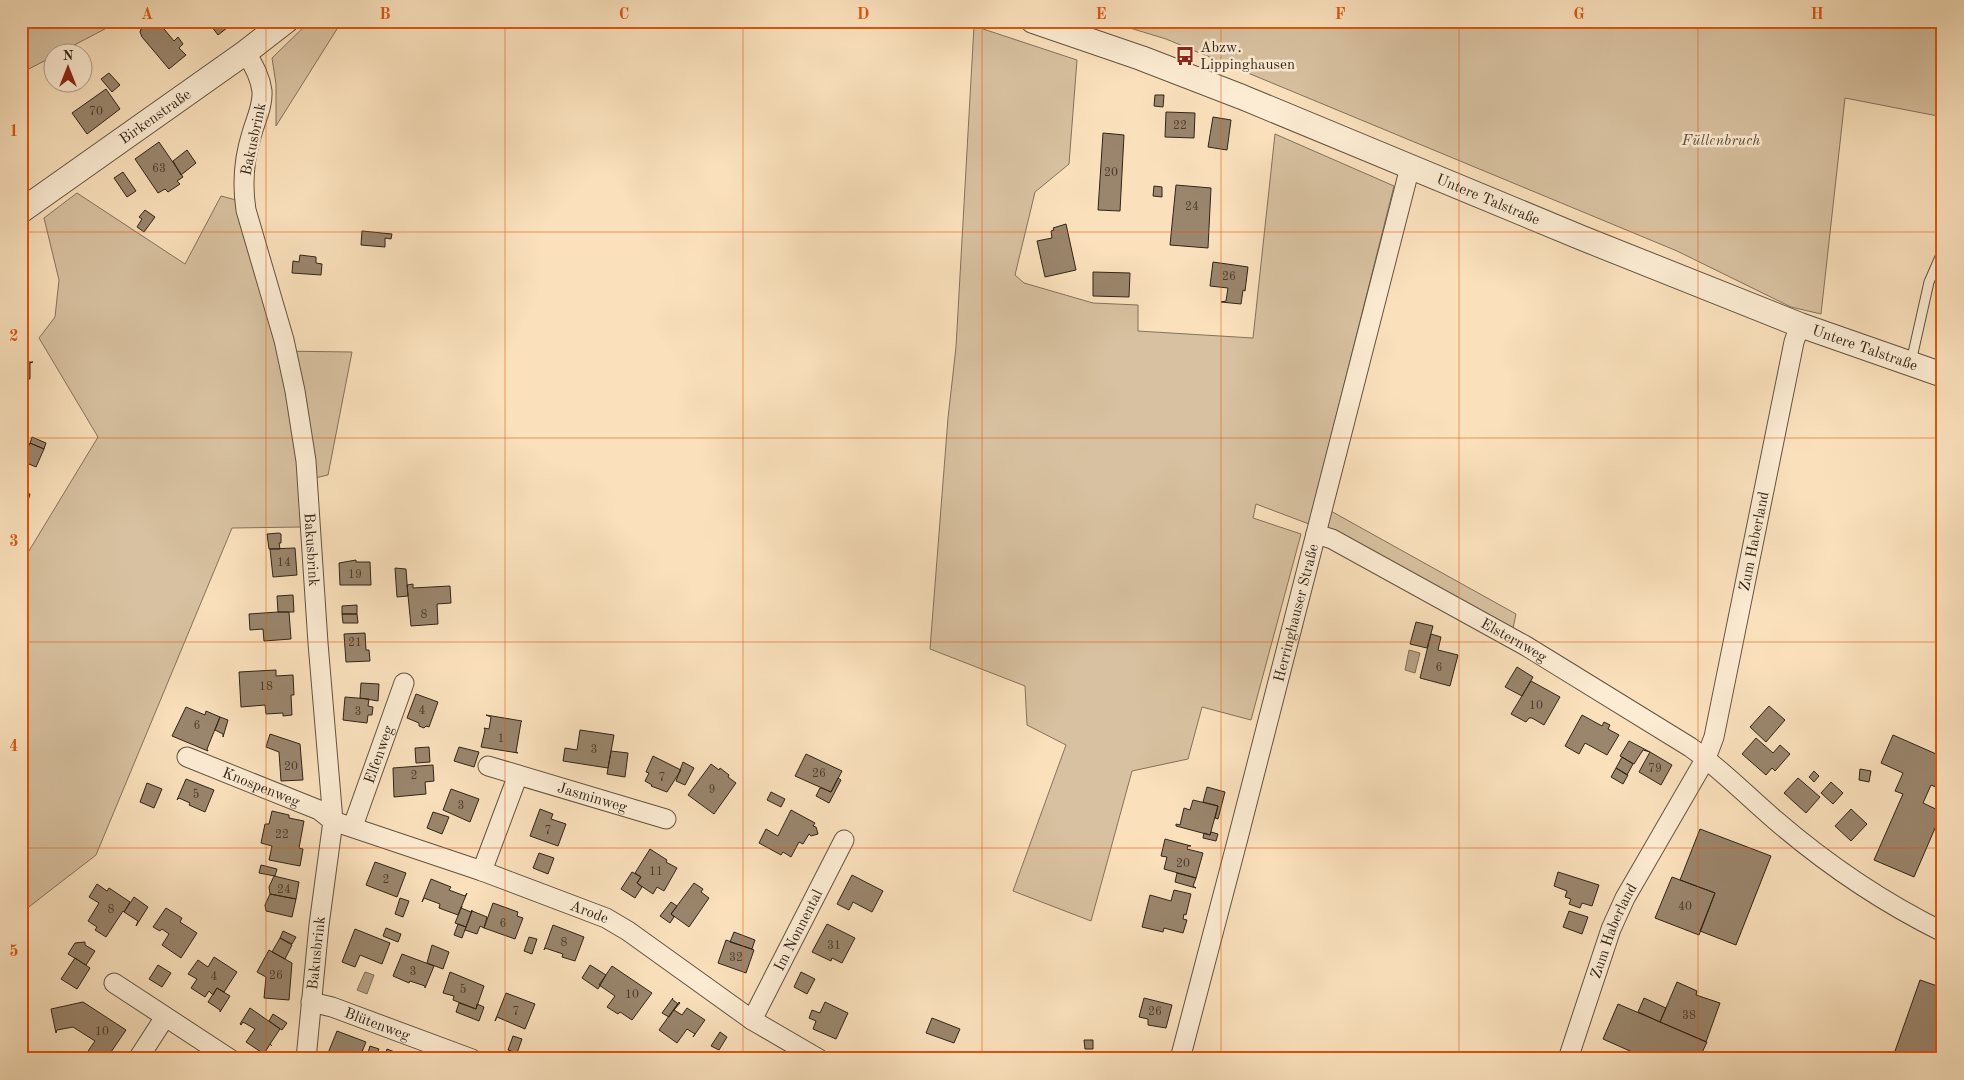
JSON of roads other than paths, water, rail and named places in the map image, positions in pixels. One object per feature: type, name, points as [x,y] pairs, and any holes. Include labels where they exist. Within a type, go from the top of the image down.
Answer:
[{"type":"street","name":"Birkenstraße","points":[[21,211],[246,52],[286,21]]},
{"type":"street","name":"Untere Talstraße","points":[[1033,21],[1149,62],[1242,98],[1800,325],[1943,375]]},
{"type":"street","name":"Bakusbrink","points":[[246,52],[259,76],[262,93],[260,108],[247,154],[243,191],[246,210],[288,357],[306,460],[318,643],[333,820],[319,925],[306,1059]]},
{"type":"street","name":"Herringhauser Straße","points":[[1180,1059],[1410,167]]},
{"type":"street","name":"Zum Haberland","points":[[1568,1059],[1611,929],[1625,898],[1706,758],[1714,737],[1794,342],[1800,325]]},
{"type":"street","name":"Elsternweg","points":[[1316,534],[1332,540],[1526,646],[1706,758]]},
{"type":"street","name":"Elfenweg","points":[[353,826],[404,683]]},
{"type":"street","name":"Knospenweg","points":[[187,757],[319,810],[333,820]]},
{"type":"street","points":[[1706,758],[1774,819],[1850,878],[1920,921],[1943,932]]},
{"type":"street","name":"Jasminweg","points":[[488,766],[666,819]]},
{"type":"street","points":[[482,871],[518,775]]},
{"type":"street","name":"Arode","points":[[333,820],[482,871],[606,918],[628,931],[752,1020],[819,1059]]},
{"type":"street","name":"Im Nonnental","points":[[752,1020],[844,840]]},
{"type":"street","points":[[114,983],[230,1059]]},
{"type":"street","name":"Blütenweg","points":[[311,1002],[332,1006],[472,1059]]},
{"type":"street","points":[[138,1059],[165,1017]]},
{"type":"lane","points":[[1911,365],[1929,282],[1943,250]]},
{"type":"place","name":"Abzw. Lippinghausen","points":[[1185,56]]},
{"type":"park label","name":"Füllenbruch","points":[[1721,140]]}]
